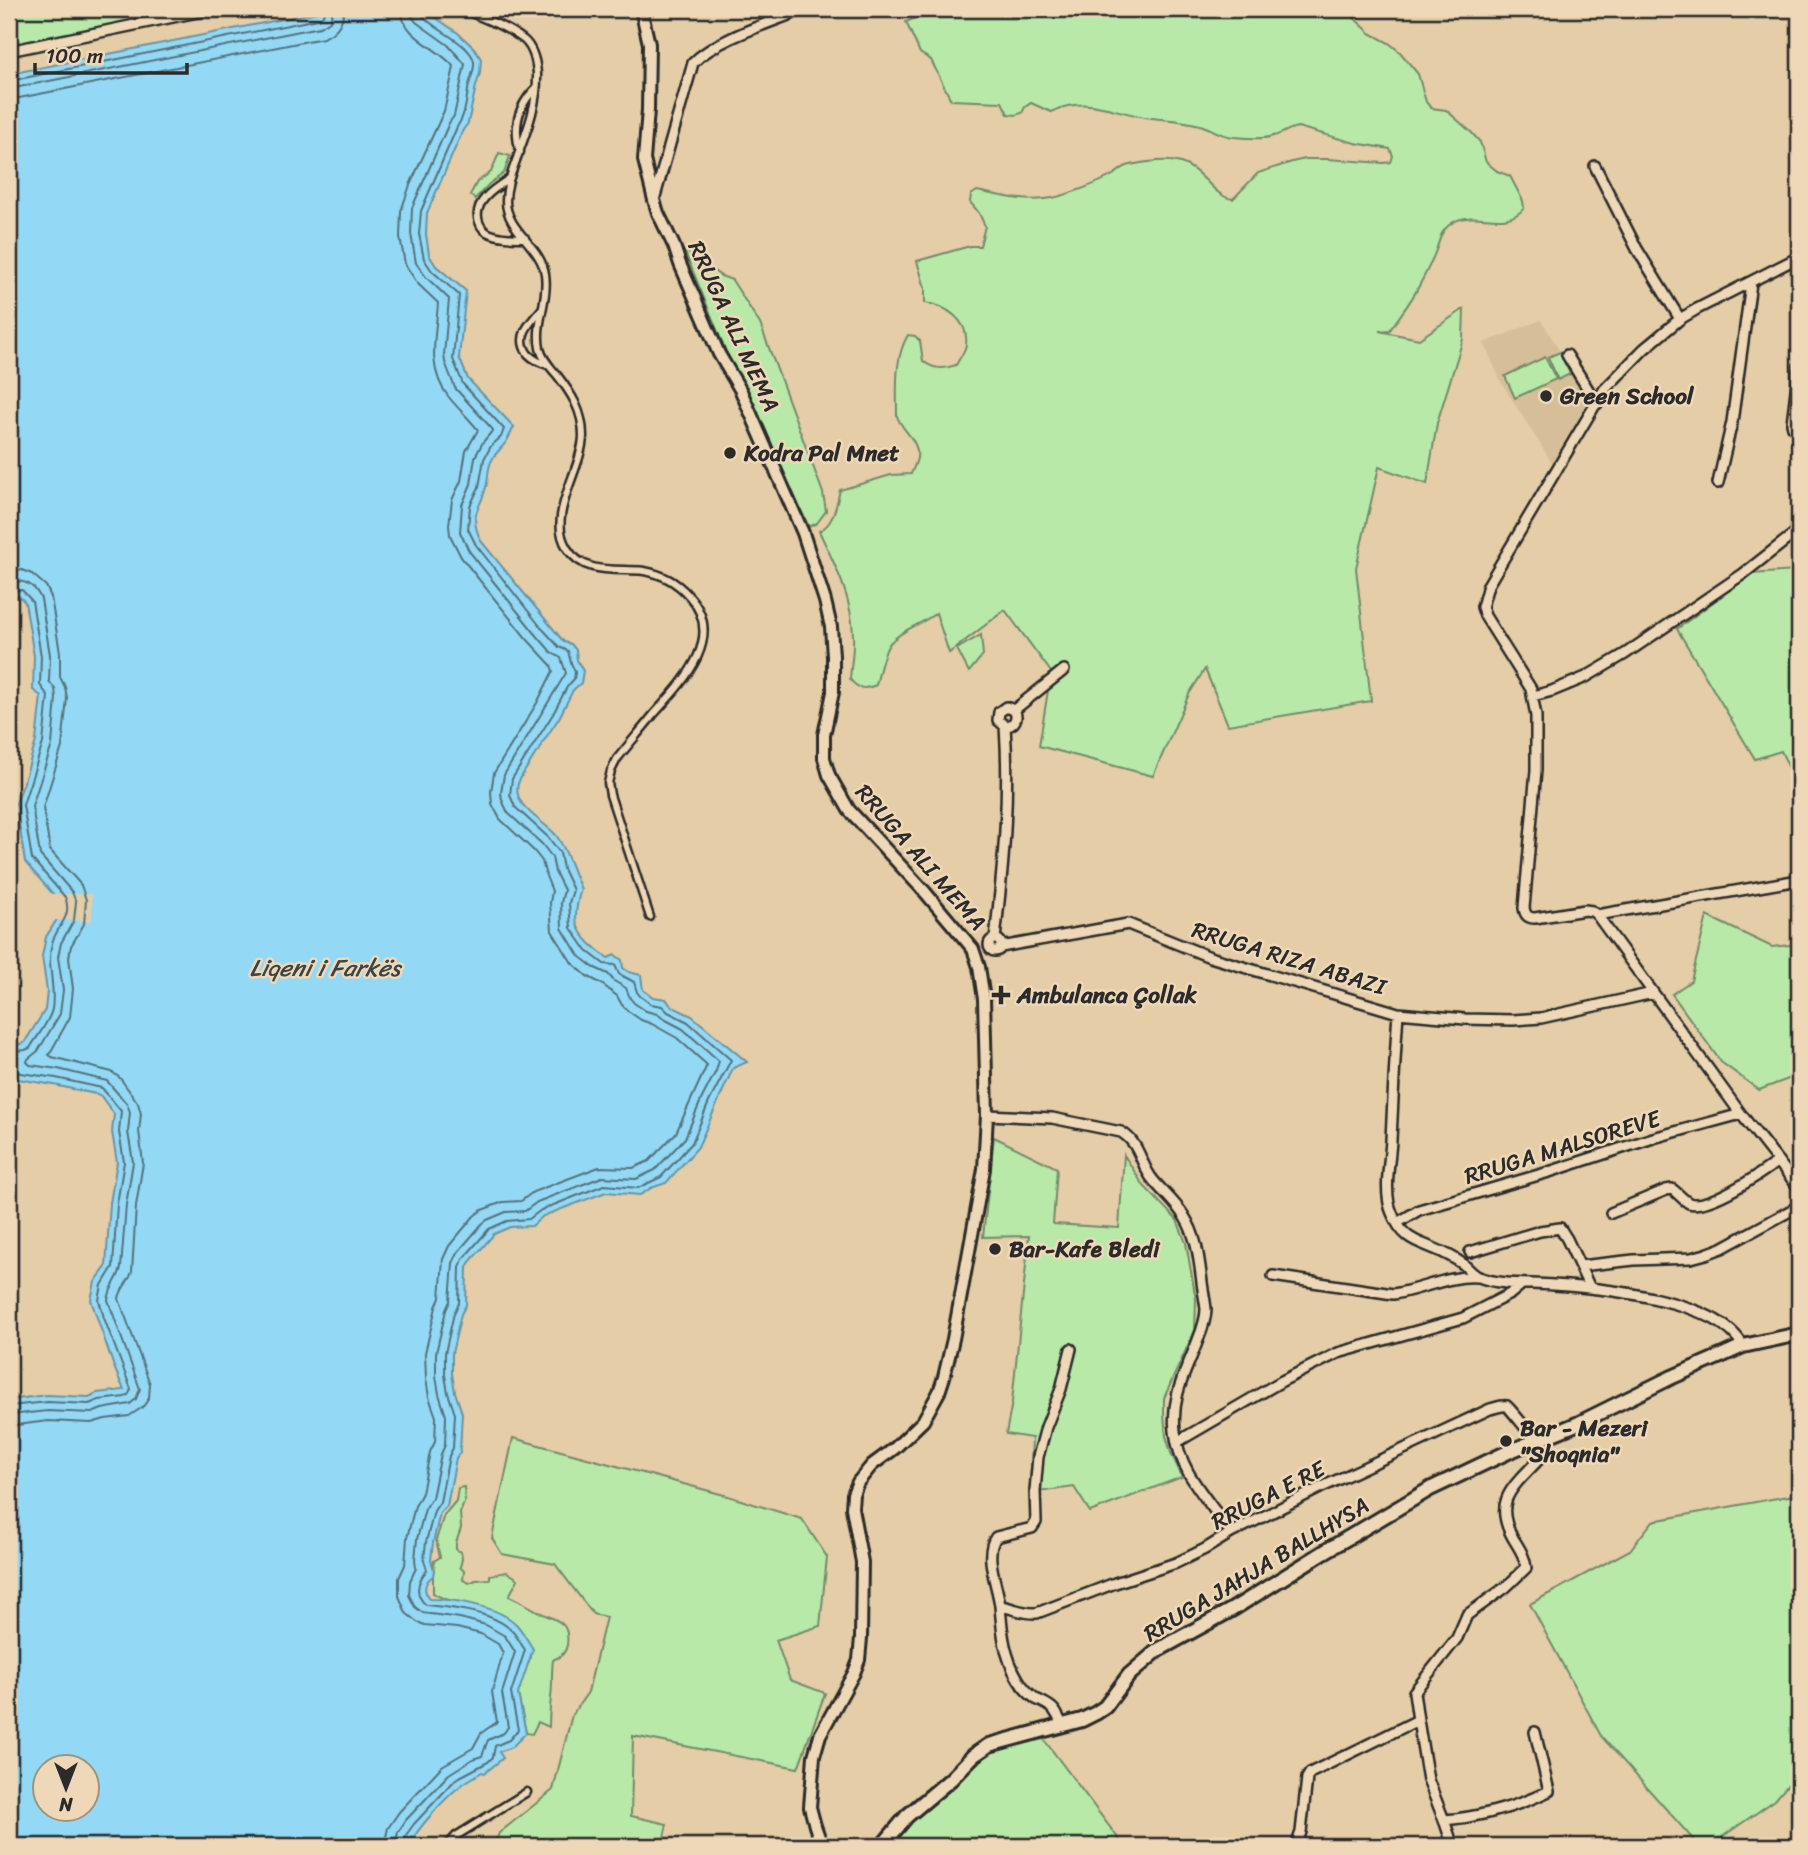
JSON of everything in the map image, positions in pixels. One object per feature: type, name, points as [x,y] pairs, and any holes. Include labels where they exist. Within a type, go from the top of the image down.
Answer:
[{"type":"main road","name":"RRUGA JAHJA BALLHYSA","points":[[882,1846],[907,1816],[986,1747],[1003,1740],[1082,1720],[1096,1713],[1105,1707],[1129,1675],[1158,1650],[1233,1609],[1430,1489],[1535,1440],[1579,1423],[1670,1378],[1723,1360],[1743,1346],[1799,1334]]},
{"type":"street","points":[[9,51],[212,9]]},
{"type":"street","points":[[462,9],[525,40],[536,64],[534,107],[509,179],[506,205],[508,216],[540,258],[546,288],[540,327],[541,349],[577,404],[583,434],[582,450],[561,512],[561,537],[573,556],[589,566],[661,574],[672,580],[694,601],[702,616],[702,648],[695,664],[617,759],[608,783],[650,917]]},
{"type":"street","name":"RRUGA ALI MEMA","points":[[640,9],[649,44],[644,160],[654,200],[719,354],[741,391],[803,533],[819,579],[831,627],[833,692],[824,736],[824,758],[830,775],[849,810],[966,940],[976,957],[982,977],[987,1115],[984,1169],[977,1212],[953,1339],[939,1392],[923,1421],[895,1448],[872,1465],[858,1482],[853,1494],[852,1508],[862,1562],[861,1638],[859,1660],[854,1673],[820,1735],[814,1756],[810,1807],[822,1846]]},
{"type":"street","points":[[654,200],[693,63],[701,54],[722,43],[804,9]]},
{"type":"street","points":[[520,152],[515,132],[517,122],[524,104],[537,87]]},
{"type":"street","points":[[1595,166],[1637,250],[1680,319]]},
{"type":"street","points":[[509,179],[484,199],[479,208],[480,225],[494,235],[525,238]]},
{"type":"street","points":[[1798,1184],[1741,1114],[1597,915],[1585,910],[1532,918],[1524,911],[1536,770],[1533,696],[1527,681],[1485,616],[1482,607],[1488,585],[1604,390],[1644,349],[1680,319],[1799,257]]},
{"type":"street","points":[[1718,483],[1732,422],[1751,282]]},
{"type":"street","points":[[543,307],[522,336],[527,352],[534,359],[550,365]]},
{"type":"street","points":[[1567,355],[1597,404]]},
{"type":"street","points":[[1799,366],[1792,425],[1799,426]]},
{"type":"street","points":[[1533,696],[1586,677],[1625,654],[1744,574],[1799,530]]},
{"type":"street","points":[[1014,710],[1064,670]]},
{"type":"street","points":[[976,957],[989,949],[989,942],[998,943],[1007,760],[1005,726],[998,720],[999,712],[1006,707],[1014,710]]},
{"type":"street","points":[[1005,726],[1015,721],[1014,710]]},
{"type":"street","points":[[1597,915],[1749,890],[1793,881],[1799,877]]},
{"type":"street","name":"RRUGA RIZA ABAZI","points":[[998,943],[1128,924],[1210,957],[1398,1013],[1388,1185],[1390,1205],[1397,1223]]},
{"type":"street","points":[[1398,1013],[1465,1019],[1541,1018],[1653,993]]},
{"type":"street","name":"RRUGA MALSOREVE","points":[[1397,1223],[1419,1210],[1653,1138],[1741,1114]]},
{"type":"street","points":[[987,1115],[1052,1118],[1129,1136],[1146,1171],[1174,1201],[1185,1218],[1194,1236],[1206,1309],[1199,1337],[1175,1400],[1177,1442],[1192,1480],[1231,1533]]},
{"type":"street","points":[[1611,1213],[1672,1189],[1689,1203],[1699,1204],[1724,1194],[1778,1161]]},
{"type":"street","points":[[1580,1266],[1634,1260],[1691,1258],[1706,1254],[1799,1206]]},
{"type":"street","points":[[1397,1223],[1409,1239],[1462,1263],[1477,1277]]},
{"type":"street","points":[[1470,1252],[1540,1231],[1560,1228],[1590,1288]]},
{"type":"street","points":[[1273,1276],[1392,1294],[1468,1276],[1522,1284],[1590,1288],[1641,1296],[1708,1315],[1728,1328],[1740,1339],[1743,1346]]},
{"type":"street","points":[[1177,1442],[1282,1381],[1338,1353],[1463,1318],[1510,1294],[1522,1284]]},
{"type":"street","points":[[1062,1725],[1054,1710],[1034,1698],[1017,1679],[1004,1645],[991,1560],[993,1540],[996,1537],[1032,1528],[1036,1522],[1038,1457],[1061,1389],[1071,1349]]},
{"type":"street","name":"RRUGA E RE","points":[[1000,1606],[1027,1614],[1037,1613],[1176,1563],[1320,1488],[1490,1409],[1502,1406],[1511,1409],[1535,1440]]},
{"type":"street","points":[[1453,1846],[1428,1780],[1414,1692],[1457,1638],[1467,1615],[1506,1587],[1526,1568],[1526,1561],[1508,1528],[1504,1507],[1506,1498],[1540,1458],[1540,1450],[1535,1440]]},
{"type":"street","points":[[1296,1846],[1301,1832],[1307,1778],[1310,1773],[1418,1720]]},
{"type":"street","points":[[1444,1820],[1499,1811],[1525,1803],[1549,1791],[1535,1732]]},
{"type":"street","points":[[447,1846],[456,1836],[527,1792]]},
{"type":"shaded area","name":"Green School","points":[[1541,320],[1590,410],[1552,463],[1501,382],[1484,343]]},
{"type":"green space","points":[[9,9],[194,9],[9,47]]},
{"type":"green space","points":[[936,9],[1018,17],[1017,9],[1328,9],[1350,14],[1370,33],[1400,52],[1418,74],[1426,102],[1431,108],[1446,110],[1480,142],[1486,162],[1497,171],[1510,176],[1524,208],[1507,218],[1467,218],[1448,226],[1410,302],[1390,330],[1379,331],[1419,339],[1464,309],[1463,339],[1437,423],[1427,484],[1379,467],[1356,568],[1371,701],[1228,725],[1205,669],[1189,694],[1153,776],[1039,746],[1051,672],[1005,610],[949,653],[936,613],[890,643],[883,657],[876,685],[862,688],[850,679],[853,641],[850,608],[842,582],[819,531],[831,519],[840,490],[891,475],[911,474],[916,461],[916,446],[897,416],[897,374],[904,344],[908,335],[915,336],[920,341],[923,361],[939,368],[956,365],[966,344],[964,328],[954,315],[933,304],[925,303],[925,288],[917,261],[970,246],[980,246],[985,226],[970,202],[971,195],[977,191],[1024,199],[1052,198],[1092,185],[1127,166],[1165,161],[1181,163],[1190,168],[1218,192],[1233,199],[1258,173],[1292,162],[1327,159],[1384,163],[1391,162],[1393,156],[1390,149],[1355,143],[1298,127],[1269,137],[1244,138],[1225,135],[1194,123],[1139,116],[1090,105],[1065,107],[1051,112],[1031,103],[1022,113],[1015,115],[1008,114],[1002,102],[951,100],[931,60],[920,53],[906,22]]},
{"type":"green space","points":[[499,153],[510,156],[504,173],[475,199],[470,195],[477,182],[491,172]]},
{"type":"green space","points":[[684,250],[721,276],[732,280],[760,324],[823,493],[826,511],[817,523],[809,527],[725,349]]},
{"type":"green space","points":[[1560,352],[1570,374],[1558,380],[1548,357]]},
{"type":"green space","points":[[1545,357],[1556,379],[1515,398],[1505,376]]},
{"type":"green space","points":[[1799,570],[1799,789],[1781,751],[1755,759],[1677,629],[1751,574]]},
{"type":"green space","points":[[981,635],[983,655],[969,672],[957,649]]},
{"type":"green space","points":[[1707,916],[1772,947],[1799,944],[1799,1075],[1759,1090],[1721,1062],[1672,994],[1691,981]]},
{"type":"green space","points":[[994,1137],[1057,1168],[1053,1224],[1119,1228],[1124,1155],[1143,1185],[1177,1220],[1186,1243],[1196,1300],[1195,1330],[1164,1398],[1166,1436],[1182,1477],[1090,1512],[1074,1487],[1030,1493],[1032,1438],[1006,1434],[1012,1402],[1029,1236],[983,1237]]},
{"type":"green space","points":[[513,1438],[728,1496],[802,1519],[827,1557],[820,1626],[776,1640],[790,1680],[825,1693],[798,1768],[633,1736],[631,1816],[667,1824],[662,1846],[494,1846],[499,1833],[553,1790],[572,1715],[588,1692],[606,1617],[593,1614],[555,1564],[502,1554],[492,1538]]},
{"type":"green space","points":[[464,1487],[461,1528],[456,1543],[456,1550],[461,1552],[463,1580],[469,1583],[507,1572],[518,1579],[509,1596],[558,1621],[567,1632],[566,1650],[553,1660],[549,1727],[538,1722],[532,1734],[526,1733],[518,1694],[491,1610],[433,1593],[434,1561],[440,1557],[436,1540],[444,1515],[456,1501],[458,1488]]},
{"type":"green space","points":[[1799,1494],[1799,1772],[1775,1800],[1709,1846],[1699,1846],[1601,1736],[1530,1604],[1630,1550],[1653,1521]]},
{"type":"green space","points":[[1042,1737],[1124,1846],[891,1846],[915,1817],[989,1753]]},
{"type":"water","name":"Liqeni i Farkës","points":[[333,9],[423,9],[458,33],[475,49],[481,59],[480,73],[468,123],[427,213],[426,234],[429,255],[436,266],[466,291],[459,357],[468,379],[514,427],[490,463],[475,524],[481,541],[564,642],[571,644],[576,650],[577,660],[583,671],[581,683],[573,690],[559,718],[519,781],[517,790],[523,805],[556,835],[564,848],[581,889],[576,920],[586,939],[608,958],[615,955],[622,960],[623,968],[629,972],[641,975],[643,990],[653,997],[666,999],[671,1006],[692,1016],[747,1062],[733,1068],[698,1147],[666,1183],[640,1195],[606,1192],[543,1216],[532,1226],[510,1227],[494,1234],[469,1263],[466,1305],[461,1314],[452,1353],[455,1392],[462,1413],[460,1452],[456,1458],[447,1506],[440,1513],[433,1543],[433,1576],[425,1589],[429,1599],[451,1600],[488,1608],[517,1625],[533,1649],[518,1694],[526,1733],[512,1747],[499,1752],[503,1758],[485,1773],[482,1772],[467,1781],[446,1799],[409,1846],[9,1846],[9,1400],[47,1395],[89,1397],[97,1393],[124,1390],[91,1300],[95,1282],[106,1267],[110,1203],[117,1162],[112,1132],[114,1114],[100,1095],[12,1078],[9,1080],[9,1046],[24,1043],[45,1010],[47,991],[42,956],[46,937],[59,916],[60,902],[25,862],[16,803],[36,741],[41,696],[33,690],[34,656],[25,602],[19,596],[9,598],[9,74]]},
{"type":"pier","points":[[49,894],[92,894],[92,921],[52,920],[56,915],[56,903]]},
{"type":"place","name":"Green School","points":[[1546,396]]},
{"type":"place","name":"Kodra Pal Mnet","points":[[730,453]]},
{"type":"place","name":"Ambulanca Çollak","points":[[1001,995]]},
{"type":"place","name":"Bar-Kafe Bledi","points":[[995,1249]]},
{"type":"place","name":"Bar - Mezeri \"Shoqnia\"","points":[[1506,1441]]}]
